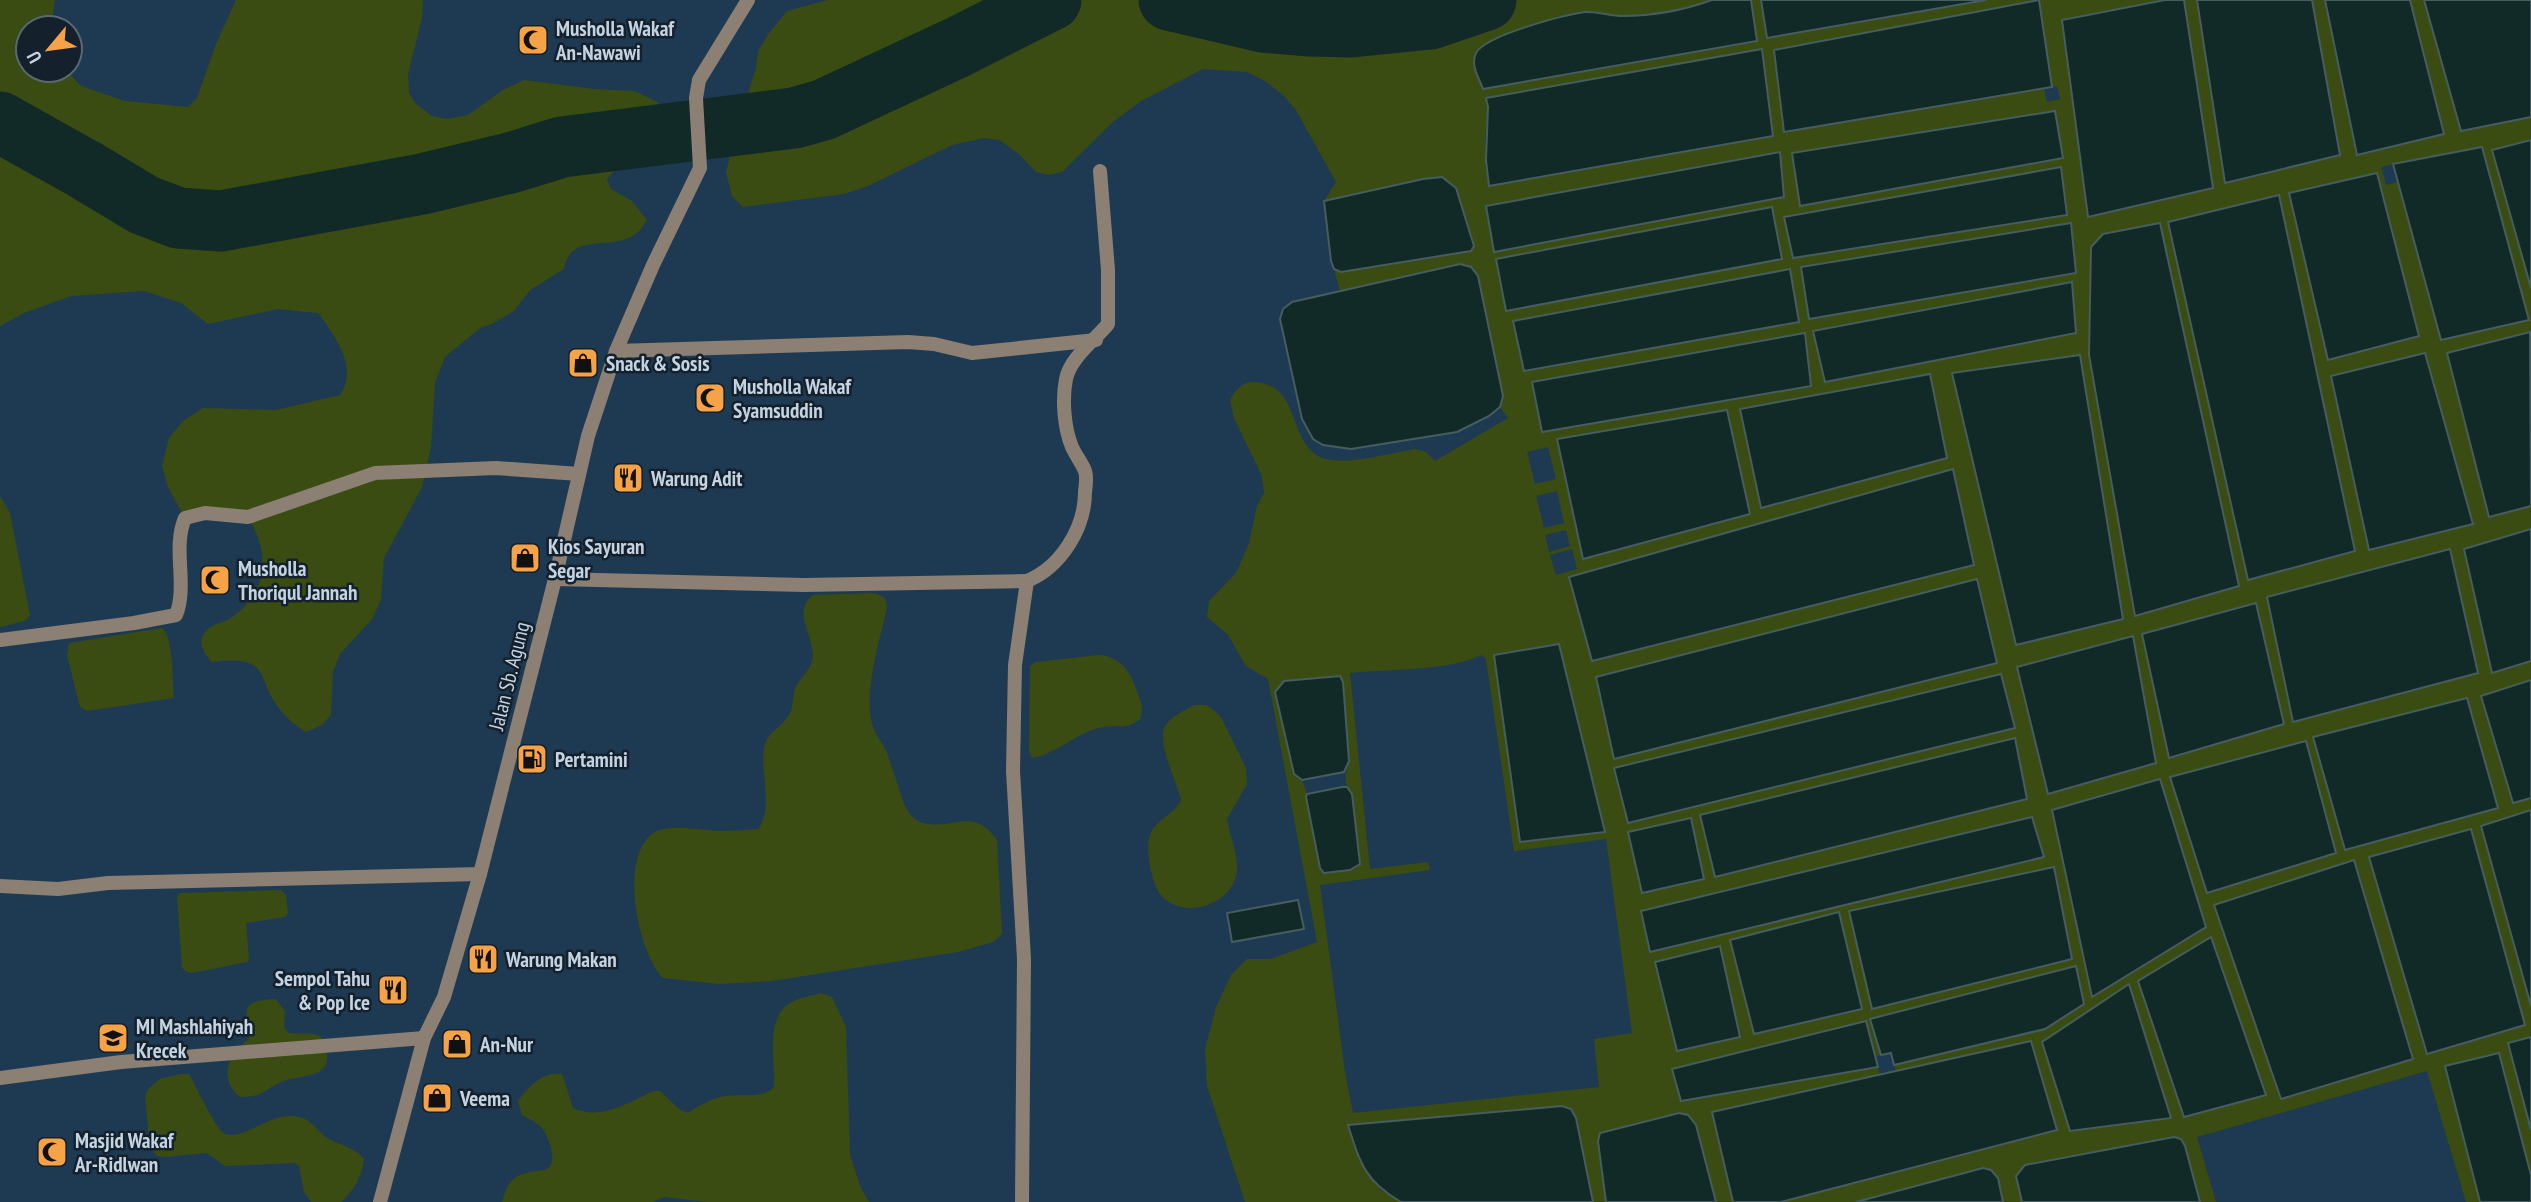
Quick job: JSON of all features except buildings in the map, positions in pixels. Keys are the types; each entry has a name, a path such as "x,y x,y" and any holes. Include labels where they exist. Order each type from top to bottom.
{"street":[{"name":"Jalan Sb. Agung","path":"380,1202 424,1038 444,997 480,874 555,579 588,436 616,351 699,168 696,98 699,80 748,0"},
{"path":"555,579 804,586 1027,581 1035,578 1056,559 1079,529 1085,506 1086,473 1072,446 1066,424 1066,377 1077,358 1108,324 1108,270 1100,171"},
{"path":"616,351 908,342 934,344 972,353 1096,340"},
{"path":"0,640 134,624 176,615 180,584 180,530 185,518 205,513 248,517 375,473 496,468 579,474"},
{"path":"1022,1202 1024,959 1013,771 1015,665 1027,581"},
{"path":"0,886 58,889 108,883 480,874"},
{"path":"0,1077 121,1062 424,1038"}],"green space":[{"path":"0,0 55,0 53,14 14,14 14,84 79,84 125,101 188,107 197,98 216,44 236,0 423,0 422,18 408,74 409,93 415,103 432,116 447,119 468,115 503,90 524,80 634,91 656,101 672,122 676,140 658,152 620,168 607,179 611,189 632,201 647,220 637,232 626,239 577,248 569,256 564,269 530,290 514,311 480,328 445,357 435,383 431,447 422,487 384,558 381,600 372,619 340,654 333,672 331,715 322,725 306,732 278,707 255,666 236,660 212,662 201,643 207,630 231,618 253,596 259,584 262,572 260,545 248,517 185,518 168,487 162,466 169,438 183,421 203,408 276,410 340,395 345,385 346,363 337,342 318,313 278,309 208,324 181,303 144,291 71,296 24,313 0,326"},
{"path":"828,0 1712,0 1656,13 1622,16 1589,12 1554,17 1757,40 1751,0 1761,0 1767,38 1986,0 2038,0 1774,50 2044,88 2047,102 2060,99 2057,86 2052,87 2039,0 2164,0 2062,21 2089,217 2213,187 2184,0 2197,0 2225,183 2340,155 2312,0 2325,0 2357,154 2443,134 2410,0 2424,0 2461,130 2531,117 2531,140 2492,150 2531,288 2531,337 2530,333 2490,517 2531,506 2531,529 2465,549 2492,672 2531,661 2531,680 2482,696 2513,803 2531,798 2531,810 2481,826 2531,1006 2531,1037 2508,1044 2531,1130 2531,1175 2498,1053 2445,1066 2480,1202 2466,1202 2427,1071 2197,1137 2216,1202 2200,1202 2185,1146 2018,1190 2022,1202 2003,1202 1997,1178 1983,1168 1856,1202 1781,1202 2056,1130 2030,1041 1896,1071 1894,1065 2045,1029 2083,1004 2076,966 1870,1019 1881,1055 1876,1056 1866,1022 1672,1069 1681,1101 1878,1067 1880,1075 1713,1112 1733,1202 1716,1202 1696,1125 1600,1133 1598,1141 1606,1202 1593,1202 1576,1118 1379,1189 1401,1202 1245,1202 1207,1086 1205,1049 1216,1007 1231,975 1247,959 1271,959 1317,942 1268,679 1246,666 1228,635 1207,617 1209,601 1235,574 1241,562 1249,543 1257,506 1264,493 1262,476 1234,418 1230,400 1246,383 1269,385 1287,402 1309,448 1318,456 1338,461 1415,449 1426,452 1435,461 1508,418 1500,407 1503,396 1478,276 1471,267 1460,264 1340,291 1334,269 1341,272 1442,177 1324,201 1336,182 1296,110 1283,95 1265,81 1247,72 1203,69 1141,101 1114,121 1062,172 1049,175 1036,172 1019,154 999,140 984,138 952,145 868,186 844,194 743,207 732,196 726,173 756,68 758,51 787,11","holes":["1762,49 1773,136 1489,185 1485,139 1488,107 1486,98","2393,164 2398,182 2386,185 2381,167","1783,197 1495,252 1486,206","1772,208 1782,259 1506,311 1496,259","2160,223 2136,616 2089,355 2103,234","1790,269 1799,322 1525,371","1548,447 1556,479 1535,484 1527,452","1952,469 1973,565 1592,661 1569,578","1557,491 1564,523 1544,528 1536,496","1566,530 1570,546 1549,552 1545,535","1572,549 1577,569 1556,575 1550,555","1481,655 1486,659 1514,851 1606,839 1632,1033 1594,1039 1599,1087 1353,1113 1320,885 1430,870 1428,862 1370,869 1350,673 1453,664","1494,656 1605,831 1520,841","2000,674 2014,728 1628,823 1615,768","1339,676 1343,682 1349,761 1346,782 1352,794 1360,864 1356,868 1328,873 1302,780 1297,778","2015,738 2026,799 1700,815","2033,818 1651,952 1642,911"]},
{"path":"0,496 10,513 30,615 25,621 0,627"},
{"path":"875,593 885,598 887,607 870,692 874,729 887,753 902,798 912,816 923,823 934,825 971,821 988,830 997,840 1002,934 993,942 958,952 772,981 719,984 663,978 646,947 635,904 637,860 644,844 655,832 668,828 719,831 758,829 763,820 766,799 763,765 765,744 789,715 795,689 812,661 812,648 804,616 807,601 813,595"},
{"path":"162,628 171,650 174,698 87,711 80,707 67,655 69,643"},
{"path":"1099,655 1119,662 1128,671 1141,702 1140,719 1126,726 1094,729 1050,752 1032,758 1029,751 1030,666 1036,662"},
{"path":"1194,705 1206,705 1222,719 1246,768 1247,784 1227,819 1237,860 1235,878 1222,897 1201,907 1189,908 1177,906 1160,893 1150,867 1148,846 1153,830 1181,800 1165,750 1163,732 1172,718"},
{"path":"281,890 286,895 288,913 285,917 246,923 249,958 247,962 192,973 182,968 177,896 180,893"},
{"path":"821,993 832,997 846,1027 850,1155 860,1186 869,1202 706,1202 665,1197 653,1202 502,1202 513,1179 522,1174 547,1169 552,1160 551,1148 544,1131 537,1123 522,1115 518,1101 526,1090 543,1077 562,1074 573,1108 594,1112 625,1105 654,1091 660,1091 679,1109 688,1113 720,1097 763,1093 774,1087 773,1039 778,1017 784,1008 794,1001"},
{"path":"276,999 285,1011 284,1027 289,1033 315,1034 322,1038 327,1062 312,1075 281,1082 259,1094 240,1097 233,1090 227,1074 231,1059 249,1039 247,1009 254,1002"},
{"path":"189,1074 225,1134 242,1133 284,1117 296,1116 307,1120 327,1138 356,1152 364,1159 354,1187 342,1202 311,1202 304,1192 299,1166 294,1163 225,1166 207,1153 157,1156 150,1147 145,1097 148,1089 160,1079"}],"shaded area":[{"path":"1712,0 1751,0 1757,41 1483,89 1476,71 1474,58 1483,46 1509,33 1544,22 1585,12 1623,16 1657,14"},
{"path":"1761,0 1986,0 1767,38"},
{"path":"2039,0 2052,87 1784,132 1774,50"},
{"path":"2165,0 2184,0 2213,188 2088,217 2062,20"},
{"path":"2197,0 2312,0 2340,155 2225,183"},
{"path":"2325,0 2410,0 2444,134 2357,155"},
{"path":"2424,0 2531,0 2531,117 2461,131"},
{"path":"1762,49 1773,136 1489,186 1486,160 1486,98"},
{"path":"2055,111 2063,158 1800,206 1792,153"},
{"path":"2531,140 2531,288 2492,150"},
{"path":"2482,147 2529,320 2441,340 2393,164"},
{"path":"1780,152 1784,197 1494,252 1486,206"},
{"path":"2061,167 2067,215 1793,258 1784,217"},
{"path":"2377,173 2419,336 2328,360 2289,193"},
{"path":"1442,177 1456,188 1474,246 1471,251 1341,272 1334,269 1324,201"},
{"path":"2279,195 2355,551 2248,580 2168,222"},
{"path":"1772,207 1782,259 1506,311 1496,259"},
{"path":"2071,223 2076,273 1809,319 1801,267"},
{"path":"2160,223 2239,586 2135,616 2089,355 2091,247 2103,234"},
{"path":"1460,264 1471,267 1478,276 1503,396 1500,407 1489,416 1457,432 1351,449 1323,445 1313,439 1302,419 1280,319 1283,309 1292,302"},
{"path":"1790,269 1799,322 1524,371 1513,321"},
{"path":"2072,282 2076,333 1825,382 1813,331"},
{"path":"2530,332 2531,506 2489,517 2447,353"},
{"path":"1805,333 1811,386 1542,432 1532,382"},
{"path":"2425,353 2473,524 2369,550 2331,376"},
{"path":"2080,355 2123,619 2016,645 1952,373"},
{"path":"1930,374 1947,458 1761,508 1740,409"},
{"path":"1727,410 1750,514 1583,559 1557,439"},
{"path":"1953,469 1974,565 1592,661 1569,577"},
{"path":"2531,529 2531,661 2492,673 2464,549"},
{"path":"2450,549 2478,673 2293,722 2267,597"},
{"path":"1977,579 1997,663 1614,759 1596,677"},
{"path":"2256,603 2284,724 2169,758 2142,634"},
{"path":"2133,636 2156,763 2048,794 2017,667"},
{"path":"1559,644 1605,832 1520,842 1494,655"},
{"path":"2001,674 2015,728 1628,823 1614,768"},
{"path":"1340,676 1343,682 1349,761 1344,772 1302,780 1294,774 1275,692 1284,681"},
{"path":"2531,680 2531,798 2513,803 2481,696"},
{"path":"2467,698 2498,808 2345,850 2313,737"},
{"path":"2015,738 2027,799 1715,877 1700,815"},
{"path":"2306,741 2336,853 2207,893 2170,777"},
{"path":"2160,779 2206,927 2092,997 2052,810"},
{"path":"1347,787 1352,794 1360,864 1350,870 1324,873 1320,868 1306,797 1307,794"},
{"path":"2531,810 2531,1006 2481,826"},
{"path":"2032,817 2044,857 1650,952 1641,911"},
{"path":"1691,818 1704,879 1642,893 1628,832"},
{"path":"2471,829 2525,1025 2427,1054 2369,857"},
{"path":"2354,860 2413,1059 2281,1099 2214,905"},
{"path":"2054,867 2072,959 1872,1009 1849,911"},
{"path":"1298,900 1304,929 1232,942 1227,913"},
{"path":"1839,912 1862,1009 1754,1034 1730,940"},
{"path":"2211,937 2266,1095 2184,1117 2138,981"},
{"path":"1720,946 1740,1037 1677,1051 1655,962"},
{"path":"2076,966 2084,1004 2045,1029 1894,1065 1891,1053 1881,1055 1870,1019"},
{"path":"2129,984 2171,1118 2070,1131 2042,1042"},
{"path":"1866,1021 1878,1067 1681,1101 1672,1069"},
{"path":"2531,1037 2531,1130 2508,1043"},
{"path":"2031,1041 2057,1130 1781,1202 1733,1202 1712,1112"},
{"path":"2499,1053 2531,1175 2531,1202 2480,1202 2445,1066"},
{"path":"1562,1106 1571,1109 1576,1118 1593,1202 1401,1202 1379,1186 1366,1170 1348,1125"},
{"path":"1679,1113 1688,1115 1696,1125 1716,1202 1606,1202 1598,1141 1600,1133"},
{"path":"2174,1137 2181,1139 2185,1146 2200,1202 2022,1202 2016,1176 2025,1165"},
{"path":"1983,1168 1991,1170 1998,1178 2003,1202 1856,1202"}],"waterway":[{"path":"0,122 144,205 178,218 221,221 422,184 510,163 562,147 794,118 823,110 1051,0"},
{"path":"1169,0 1263,22 1352,27 1430,19 1486,0"}],"place":[{"name":"Musholla Wakaf An-Nawawi","path":"533,40"},
{"name":"Snack & Sosis","path":"583,363"},
{"name":"Musholla Wakaf Syamsuddin","path":"710,398"},
{"name":"Warung Adit","path":"628,478"},
{"name":"Kios Sayuran Segar","path":"525,558"},
{"name":"Musholla Thoriqul Jannah","path":"215,580"},
{"name":"Pertamini","path":"532,759"},
{"name":"Warung Makan","path":"483,959"},
{"name":"Sempol Tahu & Pop Ice","path":"393,990"},
{"name":"MI Mashlahiyah Krecek","path":"113,1038"},
{"name":"An-Nur","path":"457,1044"},
{"name":"Veema","path":"437,1098"},
{"name":"Masjid Wakaf Ar-Ridlwan","path":"52,1152"}]}
